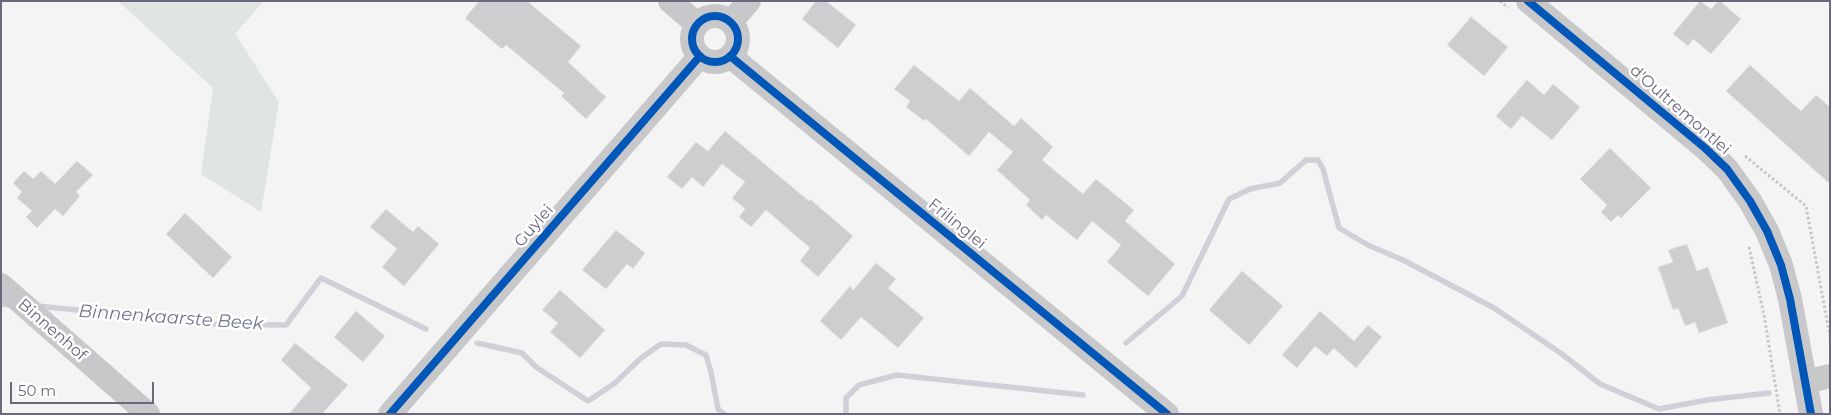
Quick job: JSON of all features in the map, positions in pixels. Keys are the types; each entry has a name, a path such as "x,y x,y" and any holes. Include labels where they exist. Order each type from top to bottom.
{"street":[{"path":"670,1 697,24"},
{"path":"731,22 749,1"},
{"name":"d'Oultremontlei","path":"1522,7 1705,148 1726,169 1750,201 1767,231 1781,265 1790,299 1811,414"},
{"path":"709,16 717,16 731,22 737,33 738,41 730,56 722,61 714,62 700,56 693,46 692,39 693,31 697,24 709,16"},
{"name":"Guylei","path":"390,414 700,56"},
{"name":"Frilinglei","path":"730,56 1167,414"},
{"name":"Binnenhof","path":"1,285 148,414"},
{"path":"1806,382 1830,376"}],"path":[{"path":"1500,1 1522,7"},
{"path":"1745,239 1749,248 1764,316 1780,414"}],"shaded area":[{"path":"118,1 264,1 235,34 279,102 261,212 201,174 213,88"}],"building":[{"path":"479,1 527,1 581,46 568,62 606,97 586,119 561,96 564,93 506,45 502,49 465,18"},
{"path":"816,1 826,1 856,25 838,48 802,19"},
{"path":"1700,1 1711,9 1720,1 1741,19 1711,54 1693,39 1688,46 1673,34"},
{"path":"1471,17 1508,47 1484,76 1447,45"},
{"path":"914,65 959,101 970,88 1014,126 1021,118 1053,147 1042,160 1083,194 1096,179 1134,210 1125,221 1175,264 1148,296 1107,262 1121,245 1092,221 1077,240 1046,215 1042,220 1026,205 1030,200 997,170 1013,152 989,132 969,156 926,119 924,121 906,107 910,101 894,89"},
{"path":"1750,65 1801,111 1816,95 1830,107 1830,184 1726,91"},
{"path":"1527,80 1544,95 1553,84 1580,107 1552,140 1522,116 1511,129 1496,116"},
{"path":"725,131 853,236 818,277 800,261 810,248 766,210 751,227 739,217 745,209 732,198 745,182 722,164 703,187 692,177 682,189 667,177 696,142 708,151"},
{"path":"1610,148 1651,188 1621,218 1618,215 1611,222 1601,212 1607,205 1580,179"},
{"path":"77,161 93,175 76,192 80,196 63,216 55,209 37,228 26,217 32,211 17,198 22,192 13,183 24,171 33,179 41,171 55,184"},
{"path":"386,209 413,232 418,226 439,244 404,286 382,267 397,249 370,227"},
{"path":"185,213 232,257 213,278 166,234"},
{"path":"616,230 645,253 633,269 627,264 606,289 582,270"},
{"path":"1687,244 1697,271 1708,267 1728,323 1699,333 1695,322 1685,326 1678,308 1673,310 1658,267 1673,262 1668,250"},
{"path":"876,263 896,279 888,288 924,318 898,348 861,317 841,340 820,321 850,286 853,290"},
{"path":"1242,271 1283,306 1249,345 1209,310"},
{"path":"560,290 605,330 580,358 550,332 558,323 542,310"},
{"path":"356,311 385,336 363,362 334,337"},
{"path":"1320,311 1354,341 1368,325 1382,337 1356,368 1334,348 1327,356 1315,346 1297,368 1282,355"},
{"path":"295,343 348,385 322,414 289,414 311,388 281,360"}],"waterway":[{"name":"Binnenkaarste Beek","path":"1126,343 1182,296 1229,199 1250,189 1280,183 1306,160 1318,160 1323,169 1339,228 1368,245 1405,261 1494,308 1562,354 1600,384 1659,409 1707,400 1769,393"},
{"name":"Binnenkaarste Beek","path":"37,306 215,324 286,325 321,278 426,329"},
{"name":"Binnenkaarste Beek","path":"1,304 13,305"},
{"name":"Binnenkaarste Beek","path":"477,343 522,353 536,367 588,401 615,383 641,358 661,344 686,345 706,355 718,409 724,414"},
{"name":"Binnenkaarste Beek","path":"846,414 846,398 859,385 897,375 1083,395"}],"cycle path":[{"path":"1528,1 1705,148 1727,169 1750,201 1767,231 1781,265 1790,299 1811,414"},
{"path":"715,16 728,20 734,26 738,39 734,52 728,58 715,62 702,58 696,52 692,39 696,26 702,20 715,16"},
{"path":"390,414 700,56"},
{"path":"730,56 1167,414"}]}
